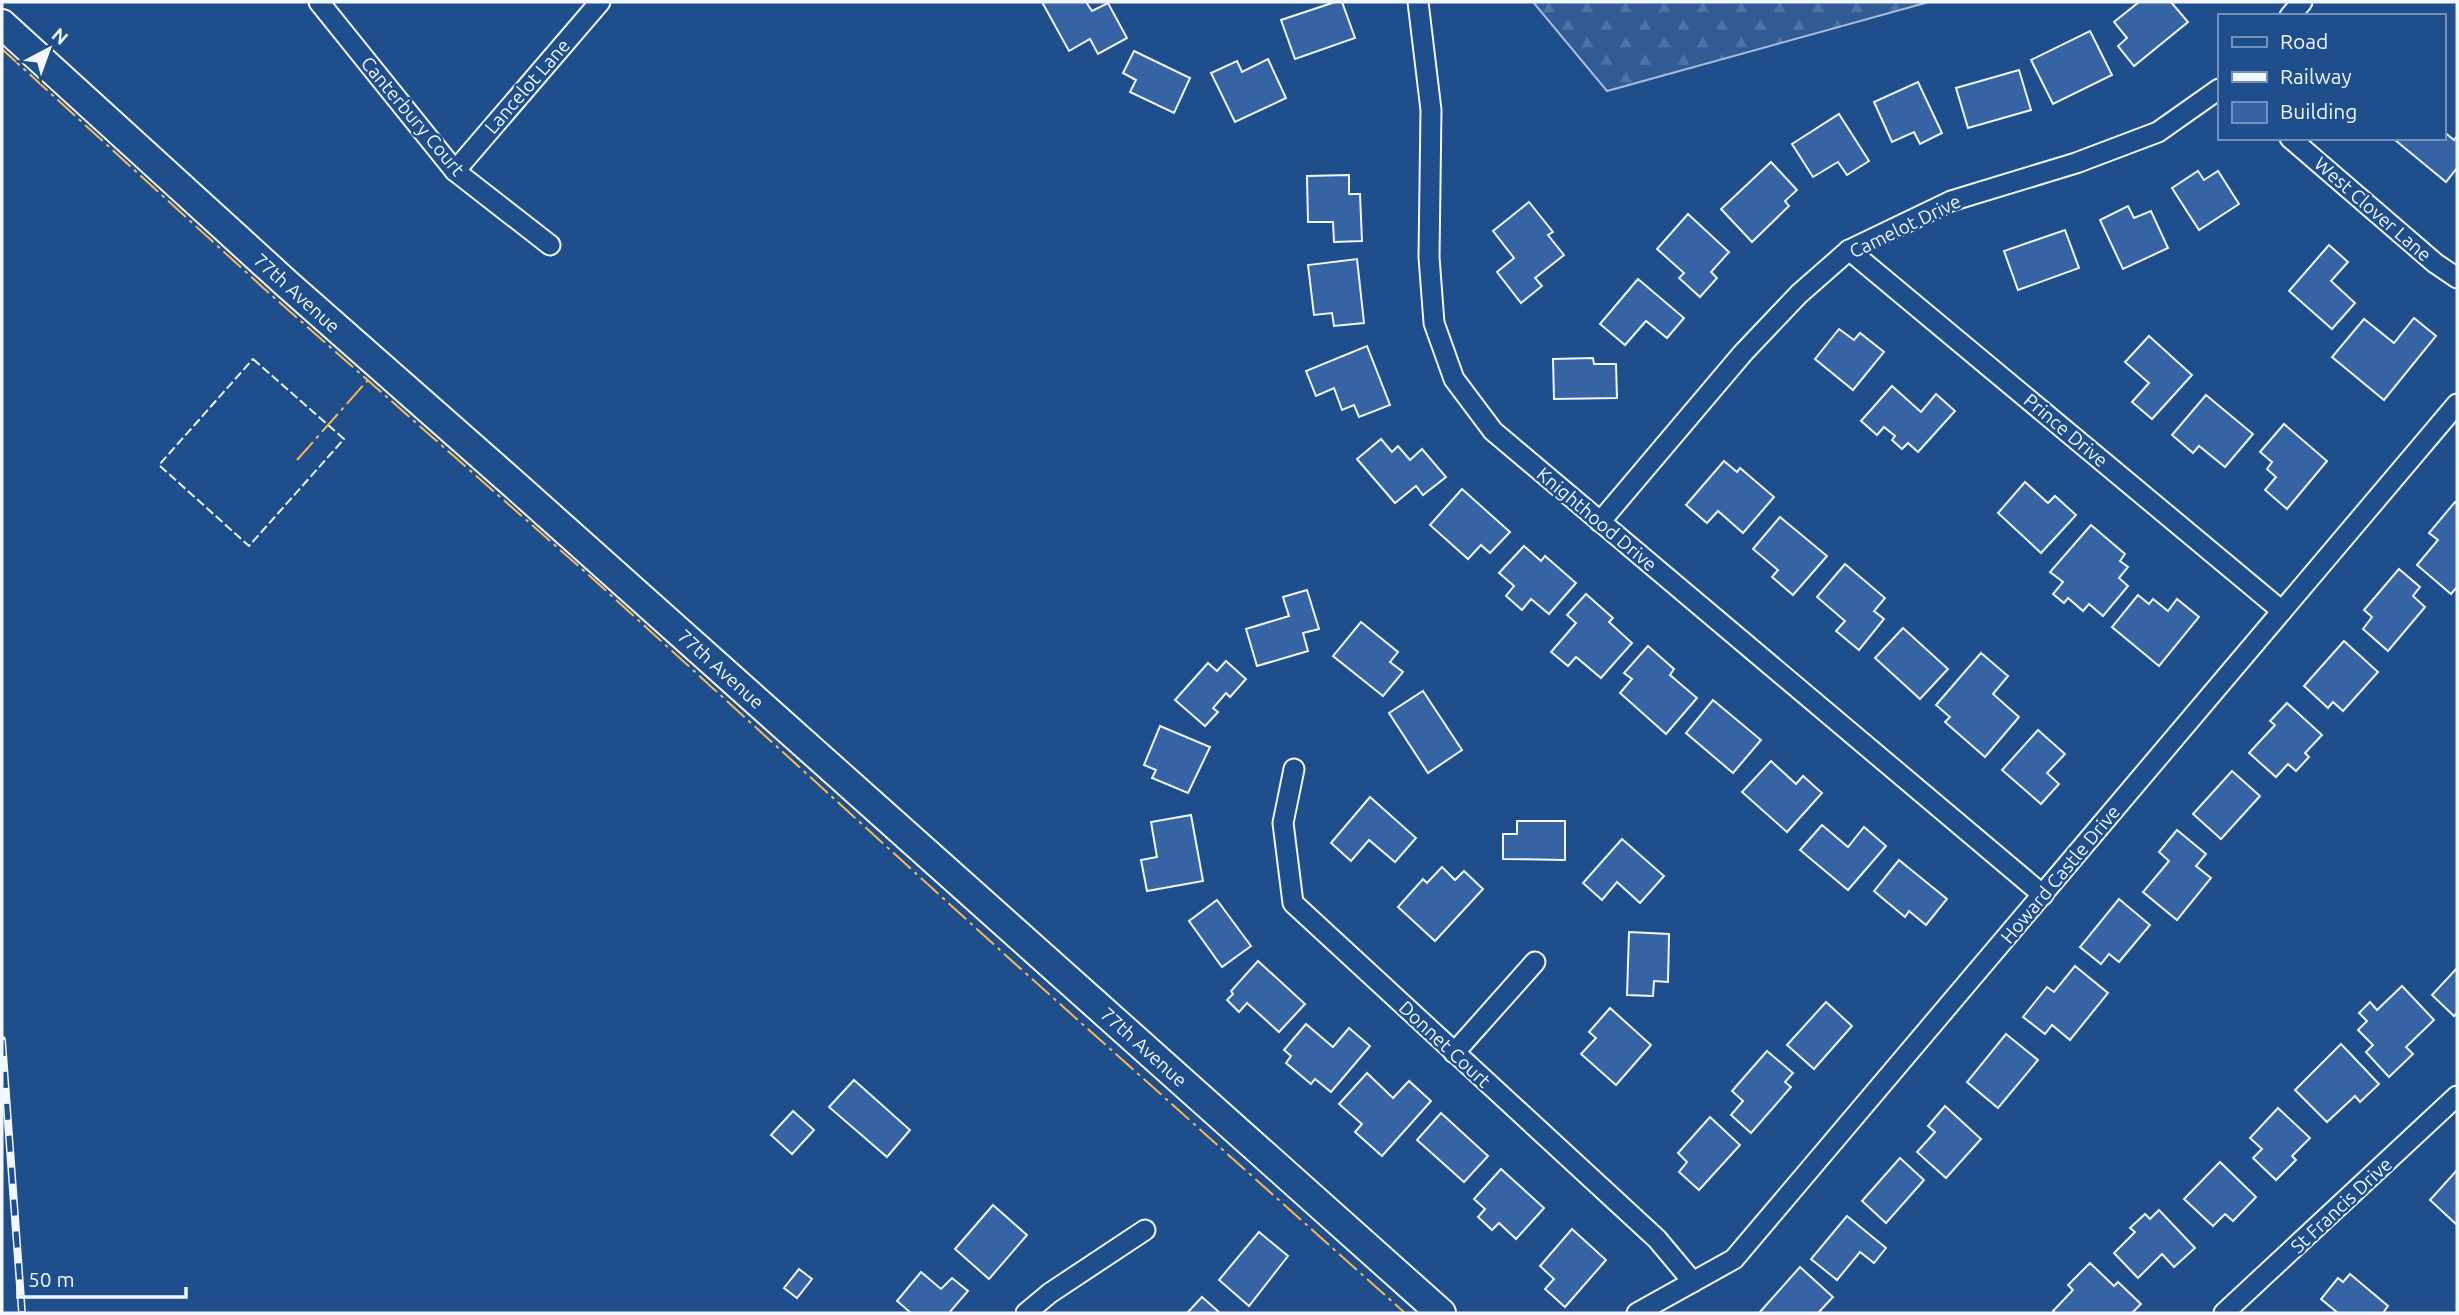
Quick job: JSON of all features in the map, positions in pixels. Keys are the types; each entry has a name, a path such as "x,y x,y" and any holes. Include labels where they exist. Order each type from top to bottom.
{"street":[{"name":"Canterbury Court","path":"319,2 455,171 550,245"},
{"name":"Lancelot Lane","path":"455,171 600,2"},
{"name":"Knighthood Drive","path":"1418,2 1431,110 1429,257 1434,323 1454,379 1493,431 2043,895"},
{"name":"77th Avenue","path":"2,24 297,293 527,495 1441,1313"},
{"name":"Camelot Drive","path":"1601,522 1744,353 1799,294 1849,250 1951,201 2076,163 2158,132 2218,90"},
{"name":"West Clover Lane","path":"2292,140 2435,263 2457,278"},
{"name":"Prince Drive","path":"1849,250 2282,611"},
{"name":"Howard Castle Drive","path":"1637,1313 1734,1259 2457,404"},
{"name":"Donnet Court","path":"1294,769 1283,823 1293,903 1657,1239 1693,1282"},
{"path":"1454,1053 1535,962"},
{"name":"St Francis Drive","path":"2233,1310 2457,1096"},
{"path":"1026,1313 1050,1293 1145,1230"}],"green space":[{"path":"1533,2 1929,2 1607,91"}],"building":[{"path":"1042,2 1086,2 1092,11 1108,3 1127,38 1098,54 1090,39 1069,51"},
{"path":"1342,2 1355,38 1295,59 1281,20"},
{"path":"2139,2 2171,2 2188,22 2134,66 2118,46 2127,38 2114,22"},
{"path":"2090,31 2112,75 2053,104 2031,60"},
{"path":"1134,51 1190,78 1174,113 1130,92 1136,80 1123,73"},
{"path":"1268,59 1286,98 1235,122 1211,73 1237,61 1242,72"},
{"path":"2019,70 2031,110 1968,128 1956,88"},
{"path":"1918,82 1942,133 1920,144 1914,132 1892,142 1874,102"},
{"path":"1839,114 1869,161 1847,175 1838,162 1813,177 1792,144"},
{"path":"2445,133 2454,140 2457,136 2457,168 2446,182 2395,140 2445,140"},
{"path":"1771,162 1797,190 1785,201 1789,206 1752,242 1721,209"},
{"path":"2198,171 2204,180 2218,171 2239,204 2199,230 2172,188"},
{"path":"1349,175 1349,194 1360,194 1362,241 1334,242 1333,222 1308,222 1307,176"},
{"path":"1529,202 1553,232 1548,235 1564,255 1535,278 1542,286 1521,303 1497,272 1514,258 1493,231"},
{"path":"2128,206 2134,218 2151,211 2168,248 2123,269 2100,220"},
{"path":"1688,214 1729,252 1711,272 1717,278 1700,297 1679,278 1684,273 1657,249"},
{"path":"2065,230 2079,268 2018,290 2004,251"},
{"path":"2329,245 2348,262 2331,281 2355,303 2332,329 2289,291"},
{"path":"1357,259 1364,323 1334,326 1332,313 1314,315 1308,265"},
{"path":"1638,279 1684,318 1667,338 1646,321 1625,345 1600,324"},
{"path":"2414,318 2436,336 2384,400 2332,357 2364,319 2394,343"},
{"path":"1839,329 1854,340 1860,333 1884,352 1853,390 1815,359"},
{"path":"2149,336 2192,375 2152,419 2132,402 2149,383 2125,362"},
{"path":"1367,346 1390,405 1359,417 1354,405 1342,410 1334,388 1316,396 1306,371"},
{"path":"1593,358 1594,364 1616,364 1617,398 1554,399 1553,359"},
{"path":"1892,386 1921,412 1936,394 1955,411 1918,452 1908,443 1902,449 1892,440 1895,436 1884,427 1877,435 1861,421"},
{"path":"2206,395 2253,434 2225,467 2199,446 2193,453 2172,435"},
{"path":"2284,424 2327,461 2287,509 2265,490 2276,477 2267,469 2272,462 2260,452"},
{"path":"1381,439 1392,452 1398,446 1410,460 1422,449 1446,477 1423,495 1416,486 1395,503 1357,459"},
{"path":"1724,461 1737,472 1740,468 1774,497 1743,533 1718,511 1707,523 1686,505"},
{"path":"2025,482 2048,503 2055,496 2076,515 2041,553 1998,513"},
{"path":"1462,489 1510,532 1490,553 1481,545 1468,559 1430,525"},
{"path":"2455,502 2457,587 2451,594 2417,565 2438,540 2429,533"},
{"path":"1780,517 1827,556 1793,595 1772,577 1778,570 1753,549"},
{"path":"2091,525 2125,554 2120,561 2128,567 2119,578 2128,586 2103,616 2089,604 2083,611 2068,598 2064,603 2053,594 2063,582 2050,572"},
{"path":"1524,546 1541,561 1545,556 1576,583 1549,614 1531,599 1522,610 1506,596 1514,586 1499,573"},
{"path":"1845,564 1885,598 1874,611 1884,619 1859,650 1836,631 1845,621 1817,597"},
{"path":"2399,569 2420,587 2413,596 2425,607 2388,651 2363,629 2372,617 2364,610"},
{"path":"1307,590 1319,629 1303,633 1308,651 1257,666 1246,629 1289,616 1283,597"},
{"path":"1586,594 1613,618 1609,622 1632,643 1601,678 1576,657 1568,666 1551,652 1576,623 1567,615"},
{"path":"2138,595 2149,604 2153,599 2168,611 2177,599 2199,617 2159,666 2112,627"},
{"path":"1361,622 1398,652 1390,662 1403,672 1383,696 1333,656"},
{"path":"1903,628 1948,669 1920,699 1875,658"},
{"path":"2344,641 2378,672 2343,711 2333,702 2328,708 2304,686"},
{"path":"1648,646 1674,669 1670,675 1697,698 1666,734 1620,693 1632,679 1624,673"},
{"path":"1981,653 2008,676 1993,694 2019,717 1985,757 1945,722 1950,717 1936,705"},
{"path":"1226,661 1246,679 1230,697 1226,693 1213,708 1218,712 1205,726 1175,700 1208,663 1217,671"},
{"path":"1423,691 1462,750 1428,773 1389,713"},
{"path":"1713,700 1761,740 1733,773 1686,733"},
{"path":"2287,703 2322,735 2305,753 2309,757 2296,771 2288,764 2276,777 2249,753 2275,725 2270,721"},
{"path":"1160,726 1210,747 1188,793 1152,778 1156,770 1144,765"},
{"path":"2038,730 2065,754 2047,773 2059,784 2041,804 2002,770"},
{"path":"1771,761 1796,784 1803,776 1822,793 1787,832 1742,792"},
{"path":"2232,771 2260,796 2221,839 2193,814"},
{"path":"1370,797 1416,838 1395,862 1369,840 1351,861 1331,843"},
{"path":"1191,815 1203,881 1147,891 1141,860 1157,857 1151,822"},
{"path":"1517,821 1565,821 1565,860 1503,859 1503,834 1517,834"},
{"path":"1822,825 1848,847 1864,827 1886,846 1848,890 1800,850"},
{"path":"2177,830 2206,854 2196,866 2211,878 2177,920 2143,892 2169,861 2159,852"},
{"path":"1622,839 1664,876 1640,903 1617,882 1602,900 1583,883"},
{"path":"1899,860 1947,899 1926,925 1909,911 1905,917 1874,891"},
{"path":"1442,867 1455,880 1464,871 1483,889 1435,941 1398,907 1423,879 1427,883"},
{"path":"2119,899 2150,925 2119,962 2109,954 2101,964 2080,947"},
{"path":"1217,900 1251,946 1222,967 1189,921"},
{"path":"1629,932 1669,934 1668,982 1654,981 1653,996 1627,995"},
{"path":"1258,961 1305,1004 1279,1032 1247,1003 1239,1012 1227,1000 1233,994 1231,991"},
{"path":"2075,966 2108,993 2070,1040 2052,1025 2045,1034 2023,1017 2047,987 2054,992"},
{"path":"2457,968 2457,1013 2454,1016 2432,995"},
{"path":"2402,986 2434,1020 2406,1047 2413,1054 2389,1077 2366,1052 2373,1045 2358,1030 2367,1021 2359,1013 2370,1002 2377,1010"},
{"path":"1826,1002 1852,1026 1814,1069 1787,1045"},
{"path":"1610,1008 1651,1045 1616,1085 1581,1054 1596,1038 1589,1032"},
{"path":"1306,1024 1333,1047 1349,1028 1370,1046 1331,1092 1315,1079 1311,1084 1286,1063 1291,1056 1284,1050"},
{"path":"2006,1034 2038,1060 1998,1108 1967,1082"},
{"path":"2341,1044 2379,1084 2360,1102 2355,1096 2327,1122 2295,1090"},
{"path":"1767,1051 1793,1073 1785,1082 1791,1087 1751,1133 1731,1115 1743,1101 1732,1091"},
{"path":"1367,1073 1393,1098 1409,1081 1431,1101 1382,1156 1355,1132 1362,1124 1339,1104"},
{"path":"854,1080 910,1130 887,1157 829,1107"},
{"path":"1945,1106 1981,1139 1946,1178 1917,1152 1935,1132 1928,1126"},
{"path":"2278,1108 2310,1138 2292,1156 2296,1160 2276,1180 2253,1158 2262,1149 2250,1138"},
{"path":"793,1111 814,1130 792,1154 771,1135"},
{"path":"1441,1113 1488,1156 1464,1182 1417,1140"},
{"path":"1710,1117 1740,1145 1699,1190 1679,1172 1687,1162 1678,1153"},
{"path":"1900,1158 1924,1180 1886,1223 1862,1201"},
{"path":"2220,1162 2256,1197 2233,1221 2225,1214 2213,1226 2184,1199"},
{"path":"1501,1169 1544,1208 1516,1239 1499,1223 1492,1230 1478,1217 1485,1209 1474,1199"},
{"path":"2457,1170 2457,1225 2430,1200"},
{"path":"993,1205 1027,1235 989,1279 955,1249"},
{"path":"2159,1210 2195,1248 2174,1267 2162,1254 2138,1278 2114,1253 2135,1232 2130,1228 2145,1214 2150,1219"},
{"path":"1847,1216 1886,1248 1874,1263 1860,1252 1837,1280 1811,1259"},
{"path":"1572,1229 1606,1260 1565,1307 1545,1289 1554,1279 1540,1266"},
{"path":"1259,1232 1288,1256 1249,1306 1219,1280"},
{"path":"2090,1263 2114,1286 2118,1282 2141,1304 2132,1313 2055,1313 2053,1311 2073,1290 2068,1285"},
{"path":"1800,1267 1833,1297 1818,1313 1759,1313"},
{"path":"799,1269 812,1279 797,1298 784,1288"},
{"path":"921,1272 941,1289 952,1278 968,1291 949,1313 911,1313 897,1301"},
{"path":"2350,1274 2388,1306 2383,1313 2338,1313 2321,1299 2338,1278 2343,1282"},
{"path":"1202,1297 1220,1313 1187,1313"}],"railway":[{"path":"2,1040 22,1313"}],"fence":[{"path":"253,359 344,439 249,546 159,465 253,359"}],"power":[{"path":"2,49 270,294 592,578 1012,961 1405,1313"},
{"path":"297,460 368,380"}]}
